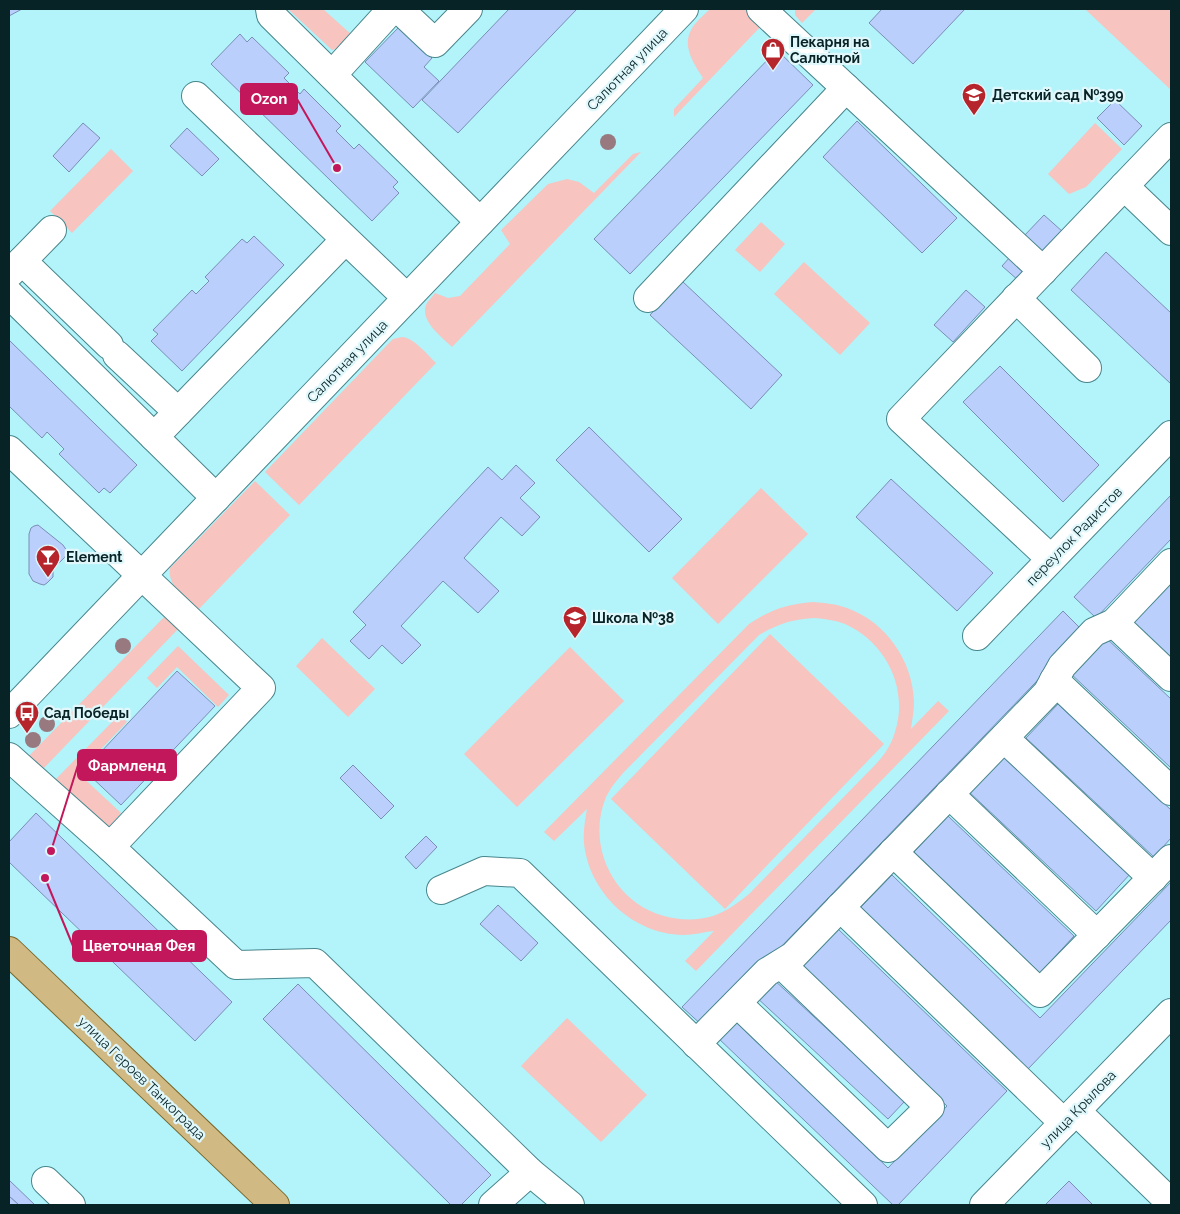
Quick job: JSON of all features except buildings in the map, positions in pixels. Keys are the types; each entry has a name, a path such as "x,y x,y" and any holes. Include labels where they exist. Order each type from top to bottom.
{"main road":[{"name":"улица Героев Танкограда","path":"9,951 275,1205"}],"street":[{"path":"270,9 271,15 480,222"},
{"path":"332,75 392,9"},
{"path":"399,9 434,44 468,9"},
{"name":"Салютная улица","path":"9,714 684,9"},
{"path":"761,9 1043,271"},
{"path":"648,298 846,88"},
{"path":"196,96 407,298"},
{"path":"1051,559 901,419 1171,137"},
{"path":"1124,186 1171,231"},
{"path":"52,230 15,267 113,350 178,412"},
{"path":"154,437 346,240"},
{"path":"9,294 216,498"},
{"path":"1016,298 1087,368"},
{"name":"переулок Радистов","path":"977,636 1171,436"},
{"path":"9,450 261,688 110,847"},
{"path":"696,1044 767,972 793,956 1047,693 1062,666 1094,632 1114,623 1171,563"},
{"path":"1114,623 1171,678"},
{"path":"1054,680 1171,791"},
{"path":"893,852 1040,993 1162,869 1004,738"},
{"path":"9,757 110,847 236,965 315,963 530,1172 570,1205"},
{"path":"949,794 1097,936"},
{"path":"441,890 484,871 520,873 863,1205"},
{"path":"840,907 1070,1117 1171,1203"},
{"path":"737,1003 888,1148 930,1107 781,964"},
{"name":"улица Крылова","path":"984,1205 1171,1013"},
{"path":"493,1205 530,1172"},
{"path":"46,1181 71,1205"}],"shaded area":[{"path":"288,9 323,9 353,36 343,46 332,50"},
{"path":"710,9 751,9 765,22 674,117 674,109 703,78 690,55 688,43 693,27"},
{"path":"795,9 816,9 802,23 795,15"},
{"path":"1085,9 1171,9 1171,90"},
{"path":"1095,123 1122,149 1086,187 1069,194 1048,174"},
{"path":"111,149 133,171 72,233 50,211"},
{"path":"641,152 452,347 432,328 428,322 425,309 435,293 448,298 460,296 510,244 501,230 548,184 567,179 579,182 594,193 633,154"},
{"path":"761,222 785,244 760,272 735,250"},
{"path":"804,262 870,323 840,355 774,294"},
{"path":"402,337 411,340 436,363 299,505 265,472 393,339"},
{"path":"255,481 290,515 197,611 174,586 171,581 170,568"},
{"path":"761,488 808,534 718,624 672,578"},
{"path":"804,603 826,603 847,608 861,614 885,633 903,658 909,672 914,702 911,729 938,701 949,711 696,971 685,961 714,931 687,935 665,933 631,919 617,907 604,894 588,861 584,843 587,809 554,841 544,832 749,624 779,608","holes":["815,618 845,624 872,642 883,655 891,669 899,700 899,716 889,747 877,763 749,894 732,906 713,916 694,919 664,916 646,909 618,885 608,869 602,852 599,834 601,815 608,793 624,772 759,635 786,623"]},
{"path":"167,614 180,627 41,771 27,758"},
{"path":"770,634 884,744 725,909 611,799"},
{"path":"322,638 375,689 348,717 296,666"},
{"path":"178,646 229,695 218,707 177,667 157,688 147,678"},
{"path":"570,647 624,701 517,807 464,754"},
{"path":"119,715 127,722 78,773 121,813 106,831 54,781"},
{"path":"567,1018 647,1095 601,1142 521,1066"}],"place":[{"name":"Пекарня на Салютной","path":"773,71"},
{"name":"Детский сад №399","path":"974,116"},
{"name":"Ozon","path":"337,168"},
{"name":"Element","path":"48,578"},
{"name":"Школа №38","path":"575,639"},
{"name":"Сад Победы","path":"27,734"},
{"name":"Фармленд","path":"51,851"},
{"name":"Цветочная Фея","path":"45,878"}]}
